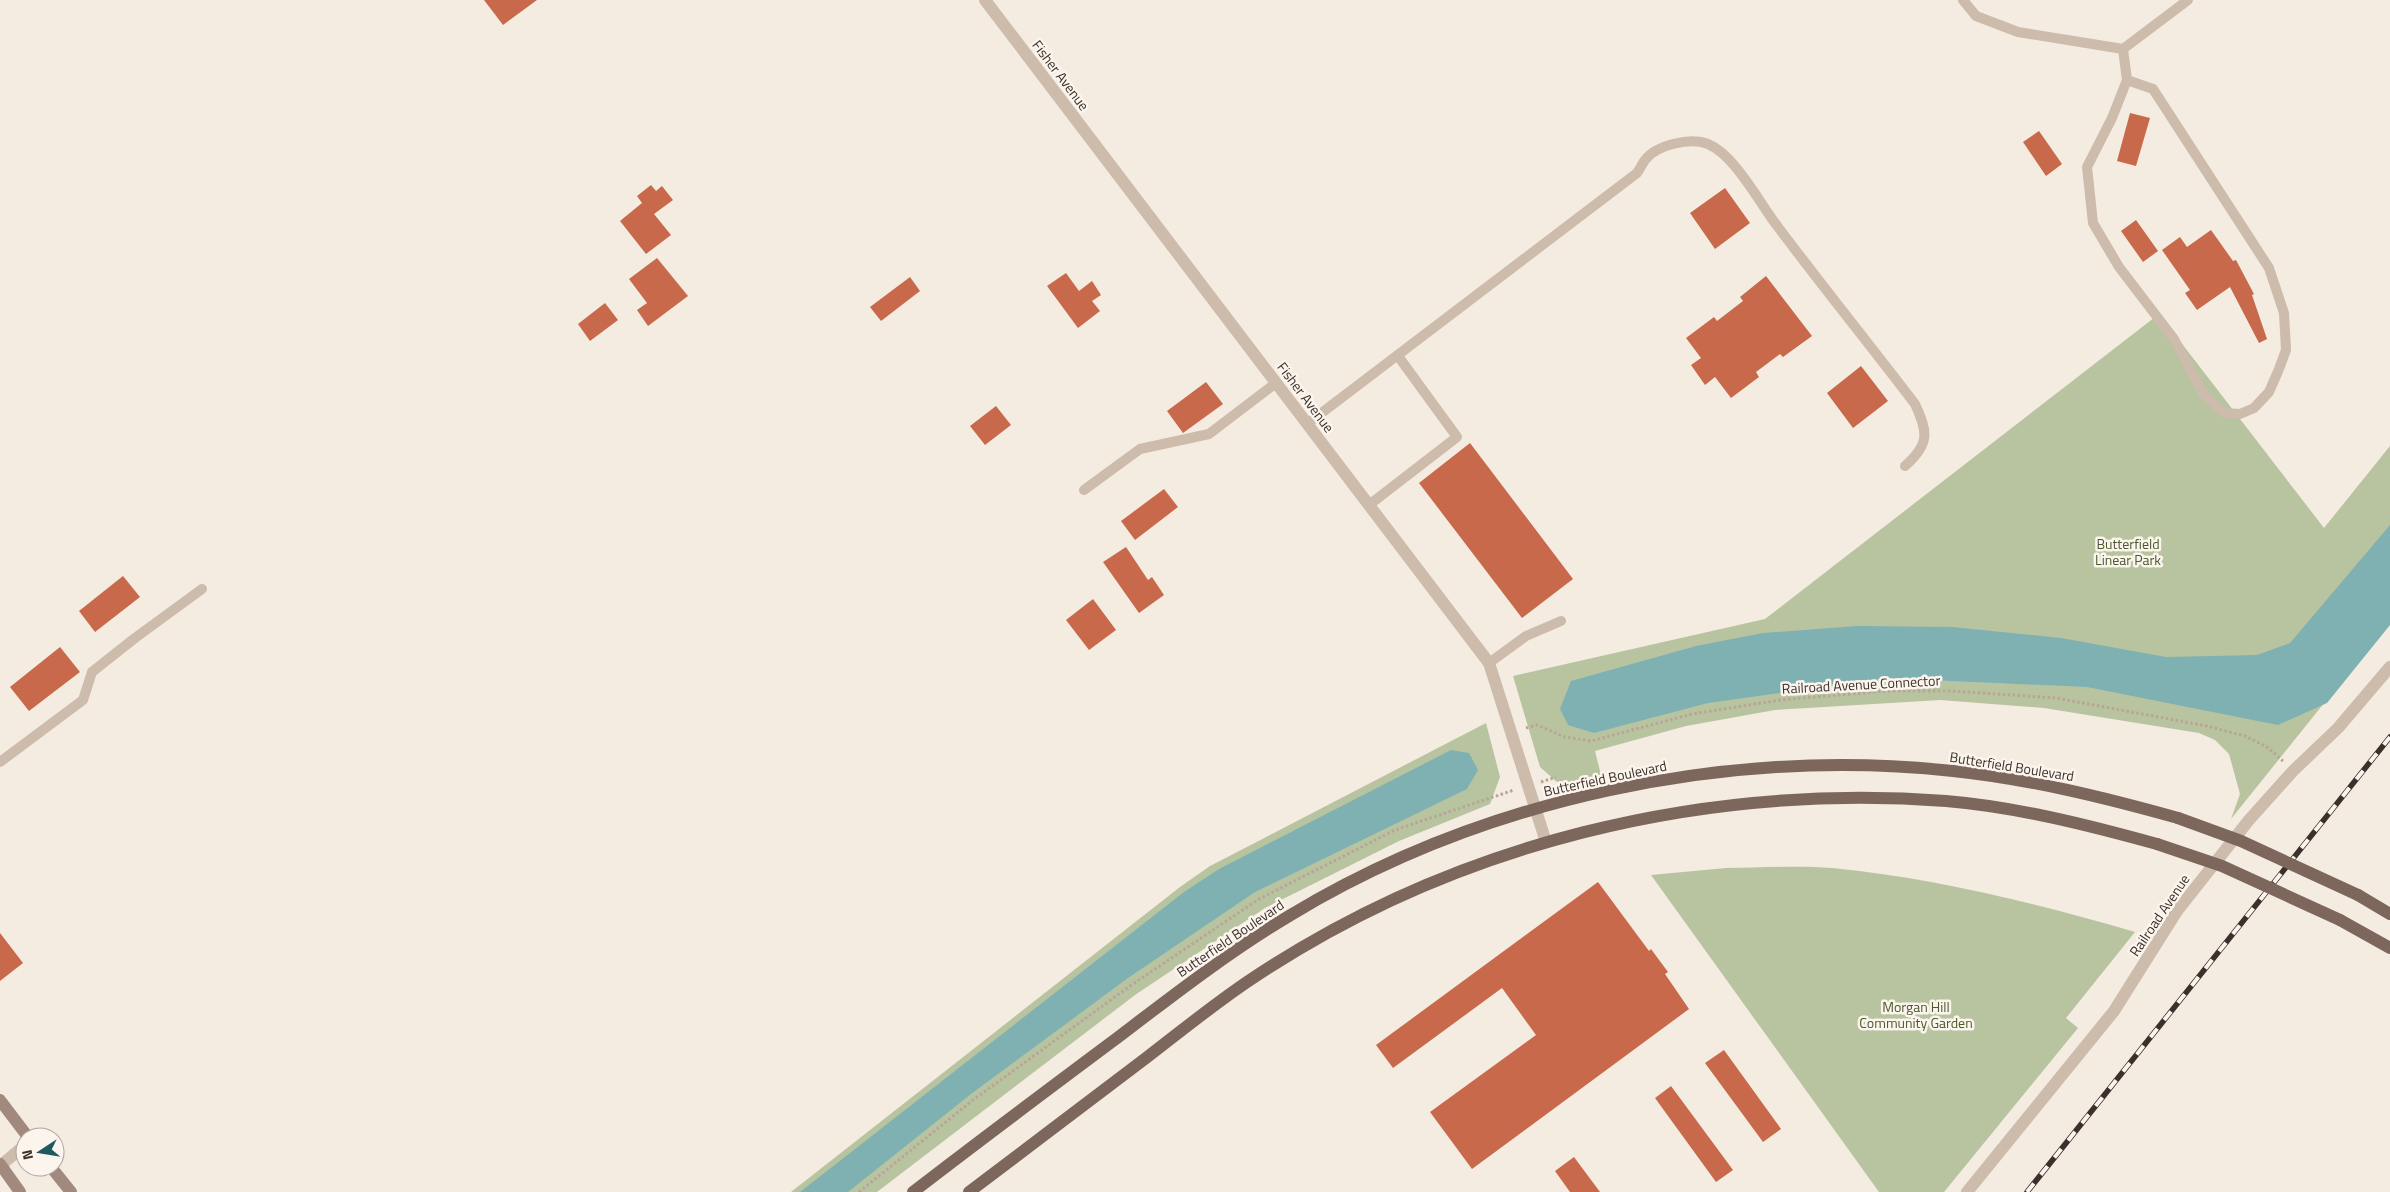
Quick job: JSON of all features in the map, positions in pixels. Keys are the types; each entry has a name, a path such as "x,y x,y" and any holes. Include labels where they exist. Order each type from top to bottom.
{"main road":[{"name":"Butterfield Boulevard","path":"913,1192 1232,952 1292,914 1361,877 1416,852 1537,809 1646,783 1720,772 1794,766 1878,766 1952,771 2025,781 2098,796 2178,818 2241,841 2358,896 2390,914"},
{"path":"969,1192 1250,980 1314,941 1377,907 1430,883 1495,858 1600,827 1668,813 1797,799 1874,798 1949,802 2018,811 2084,824 2157,844 2222,866 2340,920 2390,948"},
{"path":"0,1100 20,1127"},
{"path":"0,1165 20,1192"},
{"path":"60,1177 71,1192"}],"street":[{"name":"Fisher Avenue","path":"985,0 1489,663 1546,842"},
{"name":"Railroad Avenue","path":"1967,1192 2114,1011 2177,911 2249,820 2293,771 2338,728 2390,667"},
{"path":"0,1165 15,1153"}],"lane":[{"path":"1963,0 1976,16 2018,32 2123,49 2188,0"},
{"path":"2123,49 2127,80 2112,118 2087,167 2093,223 2119,267 2174,340 2202,393 2224,413 2240,414 2254,408 2269,392 2286,350 2284,313 2269,268 2153,89 2127,80"},
{"path":"1308,424 1637,173 1645,159 1658,150 1690,142 1706,143 1720,151 1732,164 1778,227 1916,404 1925,428 1925,440 1921,449 1905,466"},
{"path":"1369,506 1457,437 1398,356"},
{"path":"1084,490 1140,449 1209,434 1276,383"},
{"path":"0,762 83,700 92,672 202,589"},
{"path":"1489,663 1526,636 1561,621"}],"path":[{"name":"Railroad Avenue Connector","path":"1511,731 1537,725 1565,737 1591,740 1692,714 1780,700 1886,691 1951,691 2056,698 2207,726 2245,736 2267,747 2293,771"}],"green space":[{"name":"Butterfield Linear Park","path":"2159,314 2324,528 2390,446 2390,621 2231,819 2240,794 2229,754 2215,740 2199,733 2044,708 1940,700 1775,710 1686,726 1595,751 1601,775 1569,783 1557,782 1540,767 1513,676 1765,619"},
{"path":"1486,723 1500,777 1490,804 1399,841 1265,908 1135,995 877,1192 791,1192 1180,887 1210,866"},
{"name":"Morgan Hill Community Garden","path":"1819,867 1909,878 1985,893 2135,932 2066,1018 2078,1028 1944,1192 1879,1192 1651,875 1726,868"}],"water":[{"path":"2390,525 2390,625 2327,703 2278,725 2087,687 1886,678 1708,703 1594,733 1568,725 1560,709 1571,681 1696,646 1763,633 1857,626 1952,627 2061,638 2166,657 2257,655 2290,643"},
{"path":"1451,750 1469,753 1478,770 1467,789 1255,892 1128,978 971,1094 848,1192 800,1192 1184,892 1219,869"}],"building":[{"path":"484,0 537,0 503,25"},
{"path":"2130,113 2150,118 2136,166 2117,161"},
{"path":"2039,131 2062,164 2046,176 2023,142"},
{"path":"651,185 656,191 662,186 673,200 654,214 671,235 646,254 620,221 642,203 637,196"},
{"path":"1725,188 1750,223 1715,249 1690,213"},
{"path":"2136,220 2158,251 2143,262 2121,231"},
{"path":"2211,230 2233,261 2236,260 2254,294 2252,295 2267,339 2259,343 2230,287 2197,310 2185,293 2190,290 2162,250 2180,237 2187,247"},
{"path":"657,258 688,296 648,326 637,310 647,303 629,279"},
{"path":"1066,273 1079,291 1092,281 1101,295 1092,301 1100,311 1078,328 1047,286"},
{"path":"1766,276 1812,336 1783,357 1780,354 1756,372 1759,377 1731,398 1715,377 1705,385 1691,365 1701,358 1686,338 1714,317 1717,321 1743,301 1740,297"},
{"path":"910,277 920,291 881,321 870,307"},
{"path":"605,303 618,320 590,341 578,324"},
{"path":"1861,366 1888,401 1853,428 1827,393"},
{"path":"1206,382 1223,404 1183,433 1167,411"},
{"path":"996,406 1011,425 985,445 970,426"},
{"path":"1470,443 1573,579 1522,618 1419,483"},
{"path":"1164,489 1178,507 1135,540 1121,521"},
{"path":"1126,547 1148,580 1152,577 1164,595 1139,613 1103,562"},
{"path":"123,576 140,597 95,632 79,611"},
{"path":"1093,599 1116,630 1089,650 1066,620"},
{"path":"60,647 80,672 29,711 10,687"},
{"path":"1598,882 1649,951 1651,949 1668,972 1665,974 1689,1009 1472,1169 1430,1112 1536,1035 1502,988 1393,1068 1376,1045"},
{"path":"0,933 23,963 0,981"},
{"path":"1724,1050 1781,1129 1763,1142 1705,1063"},
{"path":"1671,1086 1733,1170 1716,1182 1655,1098"},
{"path":"1574,1157 1600,1192 1570,1192 1555,1171"}],"railway":[{"path":"2027,1192 2390,737"}]}
